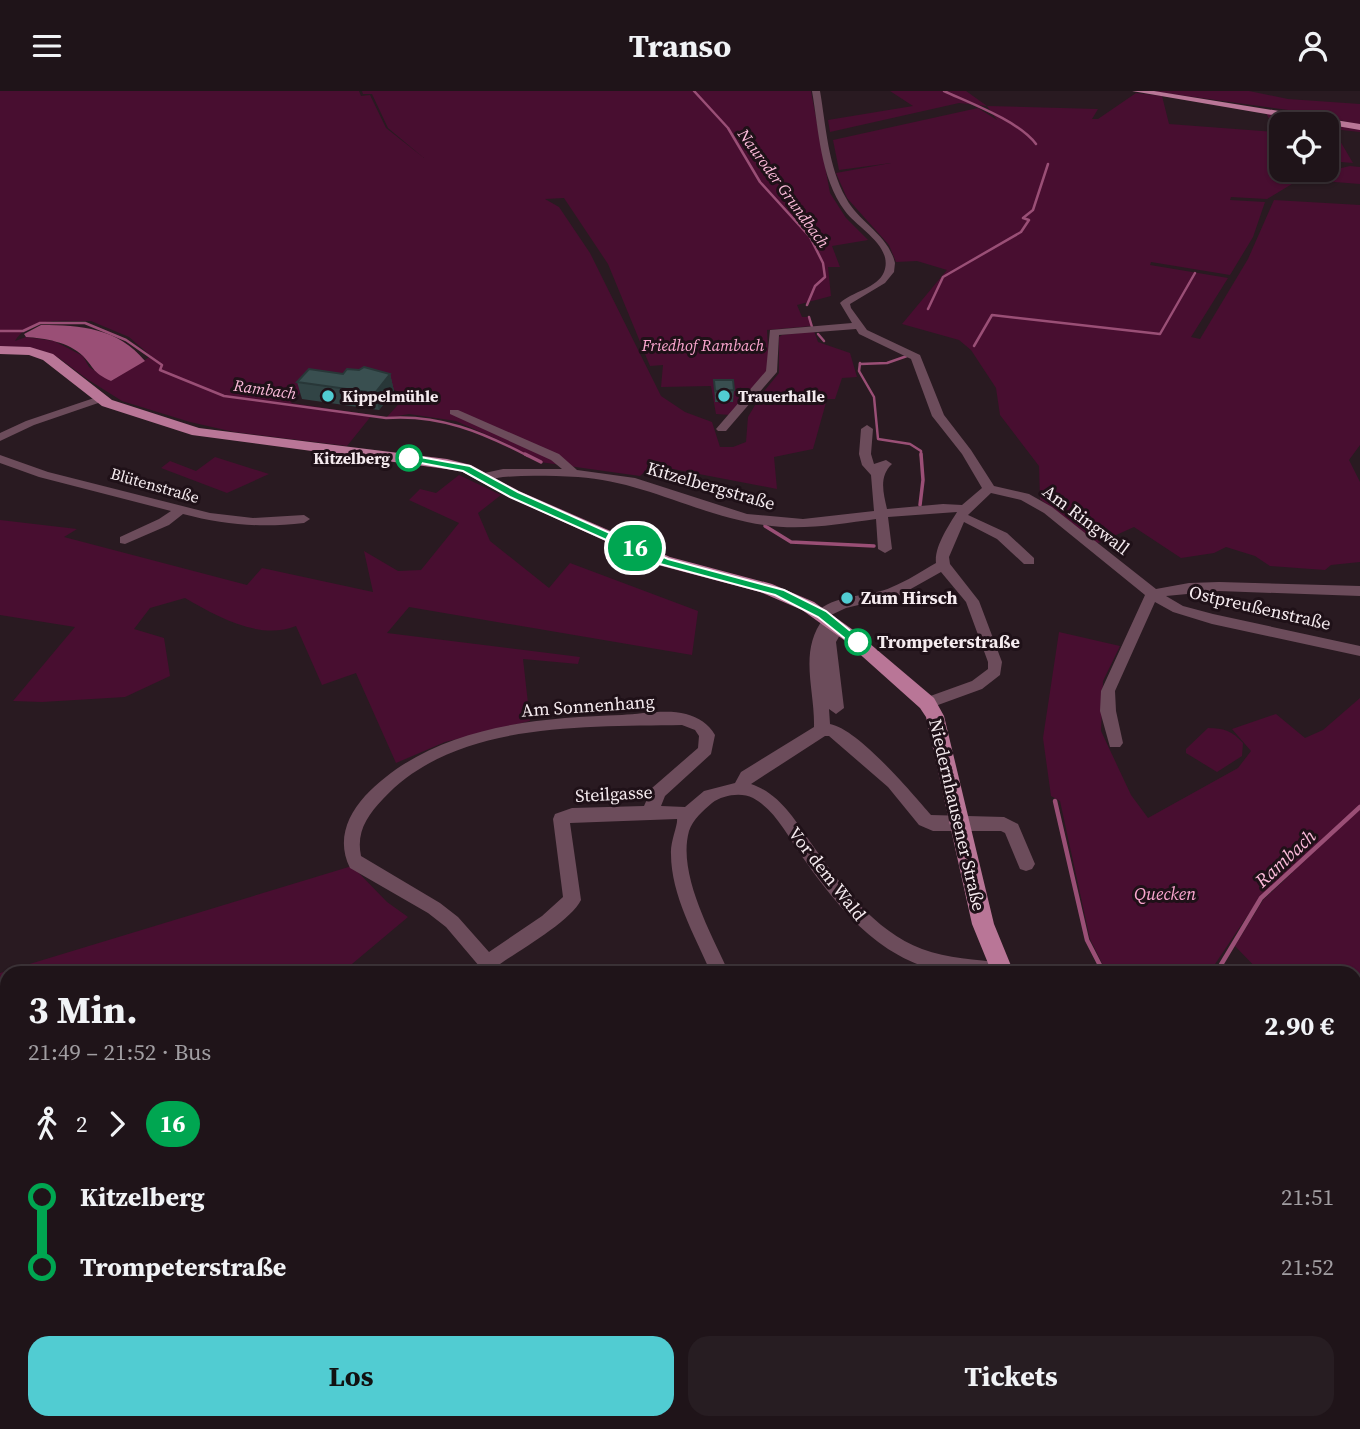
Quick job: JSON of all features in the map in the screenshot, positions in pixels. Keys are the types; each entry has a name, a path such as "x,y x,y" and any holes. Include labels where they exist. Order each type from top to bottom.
{"main road":[{"path":"1138,91 1360,127"},
{"name":"Niedernhausener Straße","path":"0,350 30,351 48,357 100,399 158,421 212,435 447,463 484,477 514,494 664,561 780,593 830,620 926,703 938,726 987,940 999,966"}],"street":[{"path":"816,91 831,172 838,190 852,214 884,246 889,260 889,272 883,281 845,303 857,326 871,337 916,358 939,417 967,453 989,489 972,501 963,513 942,557 943,565 972,601 995,662 995,671 977,685 926,703"},
{"path":"722,429 771,372 774,332 857,326"},
{"path":"0,437 30,423 100,399"},
{"name":"Kitzelbergstraße","path":"454,412 555,457 573,473"},
{"path":"867,429 866,461 881,469 885,549"},
{"name":"Blütenstraße","path":"0,459 28,470 179,511 236,522 271,523 304,519"},
{"name":"Kitzelbergstraße","path":"484,477 503,473 573,473 632,481 766,522 816,521 882,512 951,507 963,513"},
{"name":"Am Ringwall","path":"989,489 1025,497 1048,510 1154,594"},
{"path":"125,540 164,522 179,511"},
{"path":"963,513 1002,535 1028,561"},
{"path":"717,966 679,868 680,833 690,815 710,796 740,788 747,776 817,736 822,730 817,640 824,626 842,604 895,592 943,565"},
{"path":"1115,743 1106,713 1106,690 1154,594 1182,589 1280,587 1360,591"},
{"name":"Ostpreußenstraße","path":"1154,594 1199,616 1360,651"},
{"path":"830,620 836,708"},
{"name":"Am Sonnenhang","path":"489,966 452,922 434,908 356,863 351,852 353,828 368,803 395,776 414,763 456,746 530,727 600,720 683,719 700,726 707,735 705,750 658,792 650,813"},
{"path":"822,730 832,730 839,735 894,783 925,820 933,824 1004,824 1012,829 1026,864"},
{"name":"Vor dem Wald","path":"740,788 759,793 776,808 846,903 865,923 888,941 914,954 962,966"},
{"name":"Steilgasse","path":"493,966 572,899 561,819 572,815 677,812 690,815"}],"green space":[{"name":"Friedhof Rambach","path":"0,91 359,91 361,96 370,95 386,128 424,158 388,128 372,94 363,94 362,91 811,91 830,193 846,218 868,240 832,246 840,267 828,267 831,296 797,305 802,317 808,317 812,326 767,330 769,371 731,415 716,414 711,386 661,387 663,365 650,366 608,264 564,198 545,199 559,207 590,253 661,396 685,412 712,422 720,447 733,447 746,442 748,417 779,373 779,337 814,331 818,342 850,353 857,377 842,378 835,399 827,399 813,449 774,457 777,489 652,465 640,476 540,462 456,421 409,414 386,418 407,395 366,379 309,383 291,403 372,415 347,446 234,432 122,401 59,358 42,351 0,348","holes":["59,321 91,321 129,337 151,356 111,381 89,367 83,356 54,341 26,337 15,341 30,327"]},
{"path":"890,91 966,91 987,106 959,103 830,132 828,120 913,106"},
{"path":"1150,91 1249,91 1288,99 1360,104 1360,125 1339,120 1339,112 1303,112"},
{"path":"1136,93 1162,96 1169,124 1269,131 1269,182 1295,182 1267,199 1231,197 1230,200 1265,202 1253,237 1230,275 1151,262 1150,265 1228,278 1191,337 1200,339 1248,259 1274,200 1360,205 1360,445 1349,460 1360,482 1360,562 1331,565 1325,570 1270,566 1255,556 1226,547 1214,553 1181,558 1134,527 1096,544 1040,499 1039,466 1000,415 996,388 971,350 959,340 902,324 947,270 917,261 896,262 889,245 847,198 836,173 891,163 839,170 833,140 978,108 997,120 987,106 1098,109 1092,119 1098,119"},
{"path":"1339,126 1360,129 1360,132 1339,130"},
{"path":"1339,139 1353,163 1341,162 1339,158"},
{"path":"1360,167 1360,184 1334,182 1339,182 1339,169"},
{"path":"215,457 269,474 227,493 161,468 170,461 196,471"},
{"path":"459,475 501,495 478,513 490,541 549,588 570,563 698,611 692,655 409,607 387,633 580,657 578,664 523,659 530,721 445,742 396,763 356,673 322,685 296,626 282,630 253,628 224,619 185,598 150,608 134,629 164,638 170,676 125,697 13,701 75,627 0,615 0,520 77,529 64,537 247,585 262,568 373,592 364,551 398,571 421,570 459,523 409,500 420,489 436,493"},
{"name":"Quecken","path":"1059,632 1120,646 1103,681 1101,731 1131,795 1148,818 1238,768 1251,751 1232,729 1276,714 1305,738 1323,730 1360,698 1360,966 1254,966 1235,946 1263,900 1292,873 1289,870 1260,897 1214,966 1104,966 1090,939 1060,801 1051,796 1043,738"},
{"path":"1208,728 1227,731 1243,743 1242,756 1217,772 1186,753 1186,749"},
{"path":"352,866 387,902 408,917 350,966 23,966"}],"shaded area":[{"path":"41,325 84,328 111,335 123,341 145,361 111,381 97,373 83,356 71,347 26,337 24,334"}],"building":[{"path":"364,367 390,374 375,393 297,382 309,369 343,374 347,369 359,370"},
{"path":"714,380 733,380 734,390 715,391"}],"waterway":[{"name":"Nauroder Grundbach","path":"694,91 728,128 760,182 810,237 823,263 825,277 815,286 807,305"},
{"path":"944,91 1006,120 1036,144"},
{"path":"928,309 943,277 1021,232 1029,220 1023,218 1033,210 1048,164"},
{"path":"974,346 992,315 1160,334 1195,273"},
{"path":"809,317 812,327"},
{"name":"Rambach","path":"0,331 23,331 40,323 85,323 126,340 162,365 160,370 224,396 386,418 405,417 442,422 477,432 528,456"},
{"path":"818,334 824,341"},
{"path":"860,364 887,363 907,356"},
{"path":"860,363 859,371 874,397 878,439 910,444 921,451 921,454"},
{"name":"Rambach","path":"525,454 541,462"},
{"path":"920,505 923,480 921,454"},
{"name":"Rambach","path":"765,526 791,542 874,546"},
{"name":"Rambach","path":"1055,801 1087,940 1100,966"},
{"name":"Rambach","path":"1220,966 1261,898 1360,807"}],"bus line":[{"name":"16","path":"409,458 458,465 514,494 664,561 780,593 822,614 858,642"}],"place":[{"name":"Kippelmühle","path":"328,396"},
{"name":"Trauerhalle","path":"724,396"},
{"name":"Kitzelberg","path":"409,458"},
{"name":"Zum Hirsch","path":"847,598"},
{"name":"Trompeterstraße","path":"858,642"}]}
